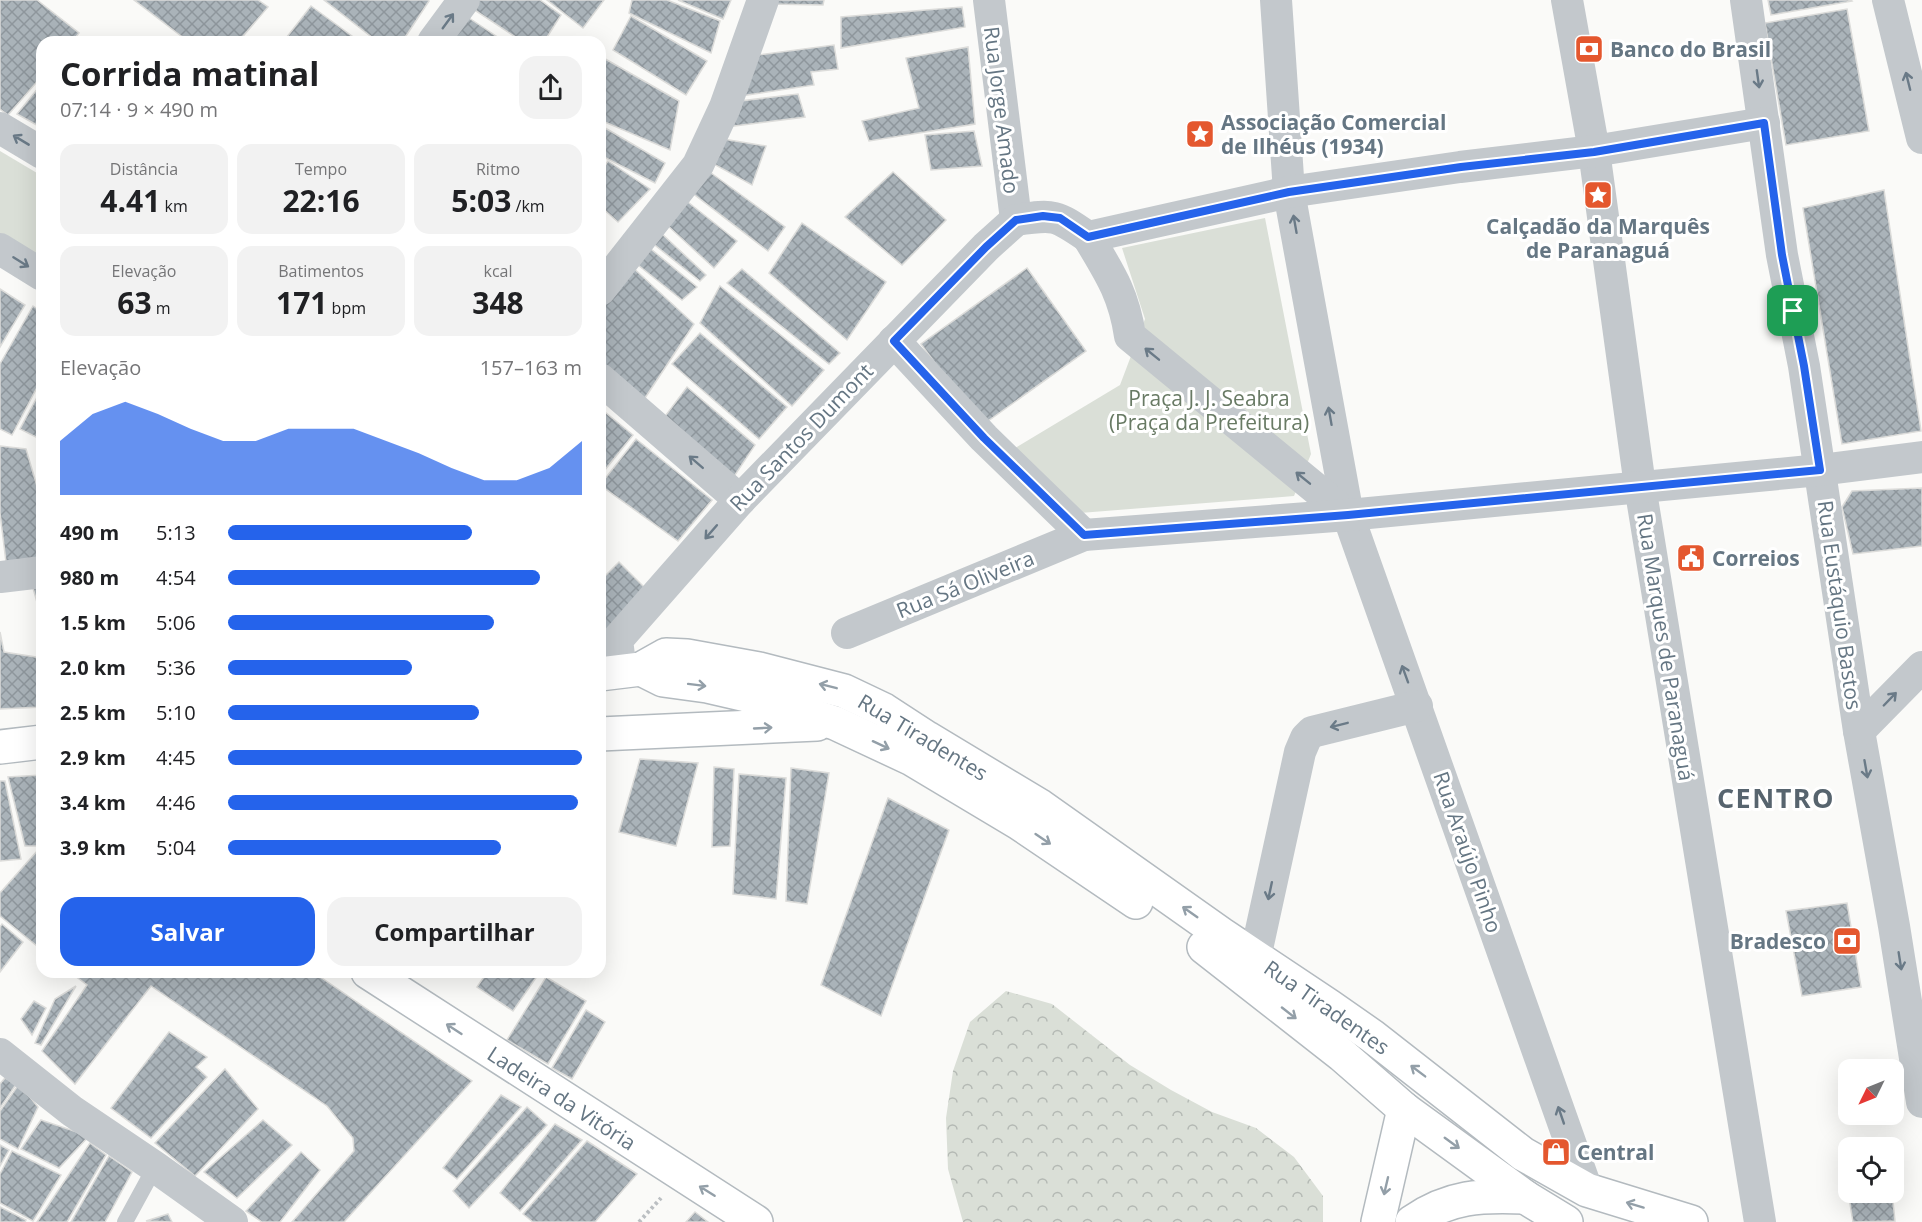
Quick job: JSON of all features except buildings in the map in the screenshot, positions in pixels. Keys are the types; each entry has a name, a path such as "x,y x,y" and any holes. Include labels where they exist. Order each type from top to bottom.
{"main road":[{"name":"Rua Tiradentes","path":"621,671 666,655 687,656 759,669 844,690 884,710 1000,797"},
{"name":"Rua Tiradentes","path":"621,671 747,694 835,723 1000,797 1040,806 1249,967 1372,1036 1523,1154 1587,1190 1691,1222"},
{"path":"606,734 835,723"},
{"path":"0,747 36,743"},
{"path":"1249,967 1342,1055 1404,1109 1525,1197 1566,1222"},
{"name":"Ladeira da Vitória","path":"377,978 756,1222"},
{"path":"1404,1109 1455,1099"},
{"path":"1378,1222 1404,1109"},
{"path":"1412,1222 1438,1206 1466,1198 1485,1195 1525,1197"}],"street":[{"path":"437,36 464,0"},
{"path":"606,282 698,165 725,107 763,0"},
{"name":"Rua Jorge Amado","path":"989,0 1016,220"},
{"name":"Rua Araújo Pinho","path":"1276,0 1289,192 1348,515 1587,1190"},
{"name":"Rua Marques de Paranaguá","path":"1568,0 1594,152 1640,486 1760,1222"},
{"name":"Rua Eustáquio Bastos","path":"1746,0 1782,255 1804,366 1859,731 1894,926 1922,1102"},
{"path":"1888,0 1922,138"},
{"path":"1088,237 1289,192 1461,167 1594,152 1764,123"},
{"path":"0,128 36,149"},
{"path":"1016,220 1043,216 1060,218 1088,237 1115,280 1127,313 1130,336 1348,515"},
{"name":"Rua Santos Dumont","path":"621,671 617,640 740,500 986,247 1016,220"},
{"path":"0,249 36,271"},
{"path":"894,341 984,438 1084,535"},
{"path":"606,384 740,500"},
{"name":"Rua Sá Oliveira","path":"847,633 1084,535 1348,515 1820,470 1922,457"},
{"path":"0,578 36,573"},
{"path":"1859,731 1922,667"},
{"path":"1249,967 1300,752 1306,738 1312,732 1417,706"},
{"path":"0,1054 72,1112 232,1222"}],"lane":[{"path":"125,1222 155,1167"}],"green space":[{"path":"0,151 36,172 36,258 0,236"},
{"name":"Praça J. J. Seabra (Praça da Prefeitura)","path":"1265,218 1311,454 1294,496 1080,513 1015,448 1120,385 1145,319 1122,248"},
{"path":"1006,991 1052,1004 1130,1065 1171,1090 1212,1112 1256,1128 1294,1157 1323,1196 1323,1222 963,1222 948,1169 946,1118 953,1071 970,1022"}],"place":[{"name":"Banco do Brasil","path":"1589,49"},
{"name":"Associação Comercial de Ilhéus (1934)","path":"1200,134"},
{"name":"Calçadão da Marquês de Paranaguá","path":"1598,195"},
{"name":"Correios","path":"1691,558"},
{"name":"Bradesco","path":"1847,941"},
{"name":"Central","path":"1556,1152"}],"district":[{"name":"CENTRO","path":"1776,797"}],"route":[{"path":"1764,123 1782,255 1793,311 1820,470 1348,515 1084,535 984,438 894,341 986,247 1016,220 1043,216 1060,218 1088,237 1289,192 1461,167 1594,152 1764,123"}]}
